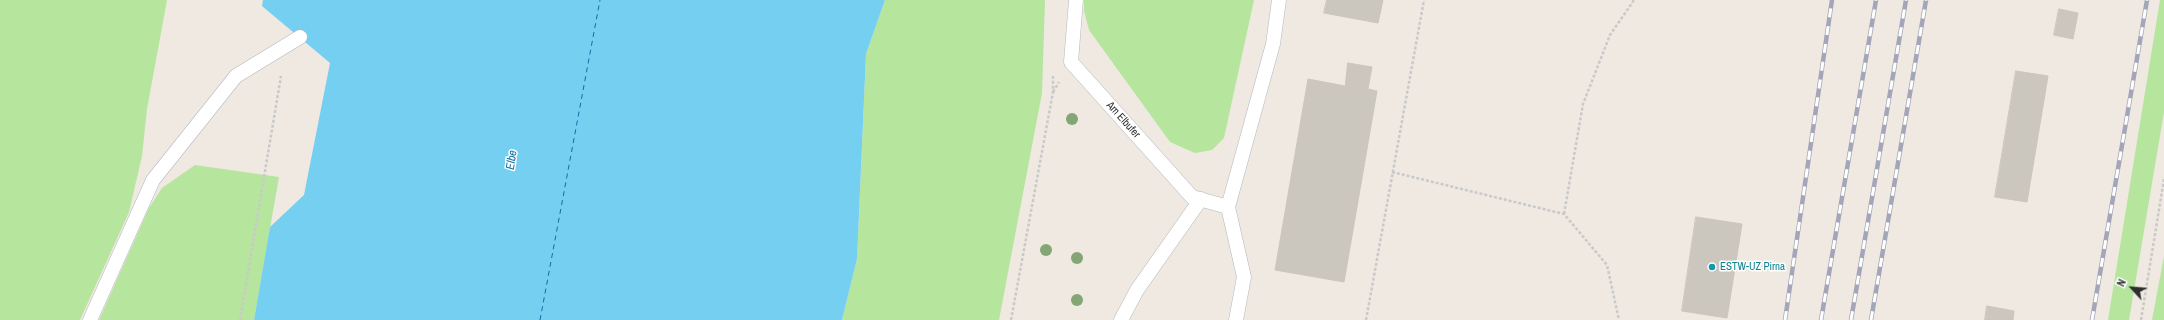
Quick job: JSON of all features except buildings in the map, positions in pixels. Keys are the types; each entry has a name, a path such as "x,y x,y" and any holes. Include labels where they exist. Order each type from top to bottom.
{"lane":[{"name":"Am Elbufer","path":"1076,0 1071,62 1192,196 1228,207"},
{"path":"1236,320 1244,277 1228,207 1273,44 1280,0"},
{"path":"90,320 153,180 236,76 300,37"},
{"path":"1121,320 1137,290 1200,199"}],"path":[{"path":"1366,320 1424,0"},
{"path":"1564,214 1583,104 1610,34 1634,0"},
{"path":"240,320 286,46"},
{"path":"1010,320 1052,92 1053,70"},
{"path":"1392,172 1564,214 1607,265 1619,320"},
{"path":"2141,320 2164,179"}],"green space":[{"path":"0,0 167,0 147,109 142,156 129,212 80,320 0,320"},
{"path":"885,0 1045,0 1042,93 999,320 842,320 857,259 866,54"},
{"path":"1084,0 1254,0 1224,138 1212,150 1195,153 1170,142 1089,30 1084,11"},
{"path":"2160,0 2164,0 2164,112 2129,320 2108,320"},
{"path":"195,165 279,177 254,320 99,320 149,208 162,188"},
{"path":"2164,256 2164,320 2152,320"}],"water":[{"name":"Elbe","path":"263,0 885,0 866,54 857,259 842,320 254,320 270,227 304,195 330,63 262,6"}],"ferry route":[{"path":"540,320 600,0"}],"railway":[{"path":"1785,320 1832,0"},
{"path":"1821,320 1876,0"},
{"path":"1851,320 1906,0"},
{"path":"1871,320 1926,0"},
{"path":"2092,320 2147,0"}],"place":[{"name":"ESTW-UZ Pirna","path":"1712,267"}]}
